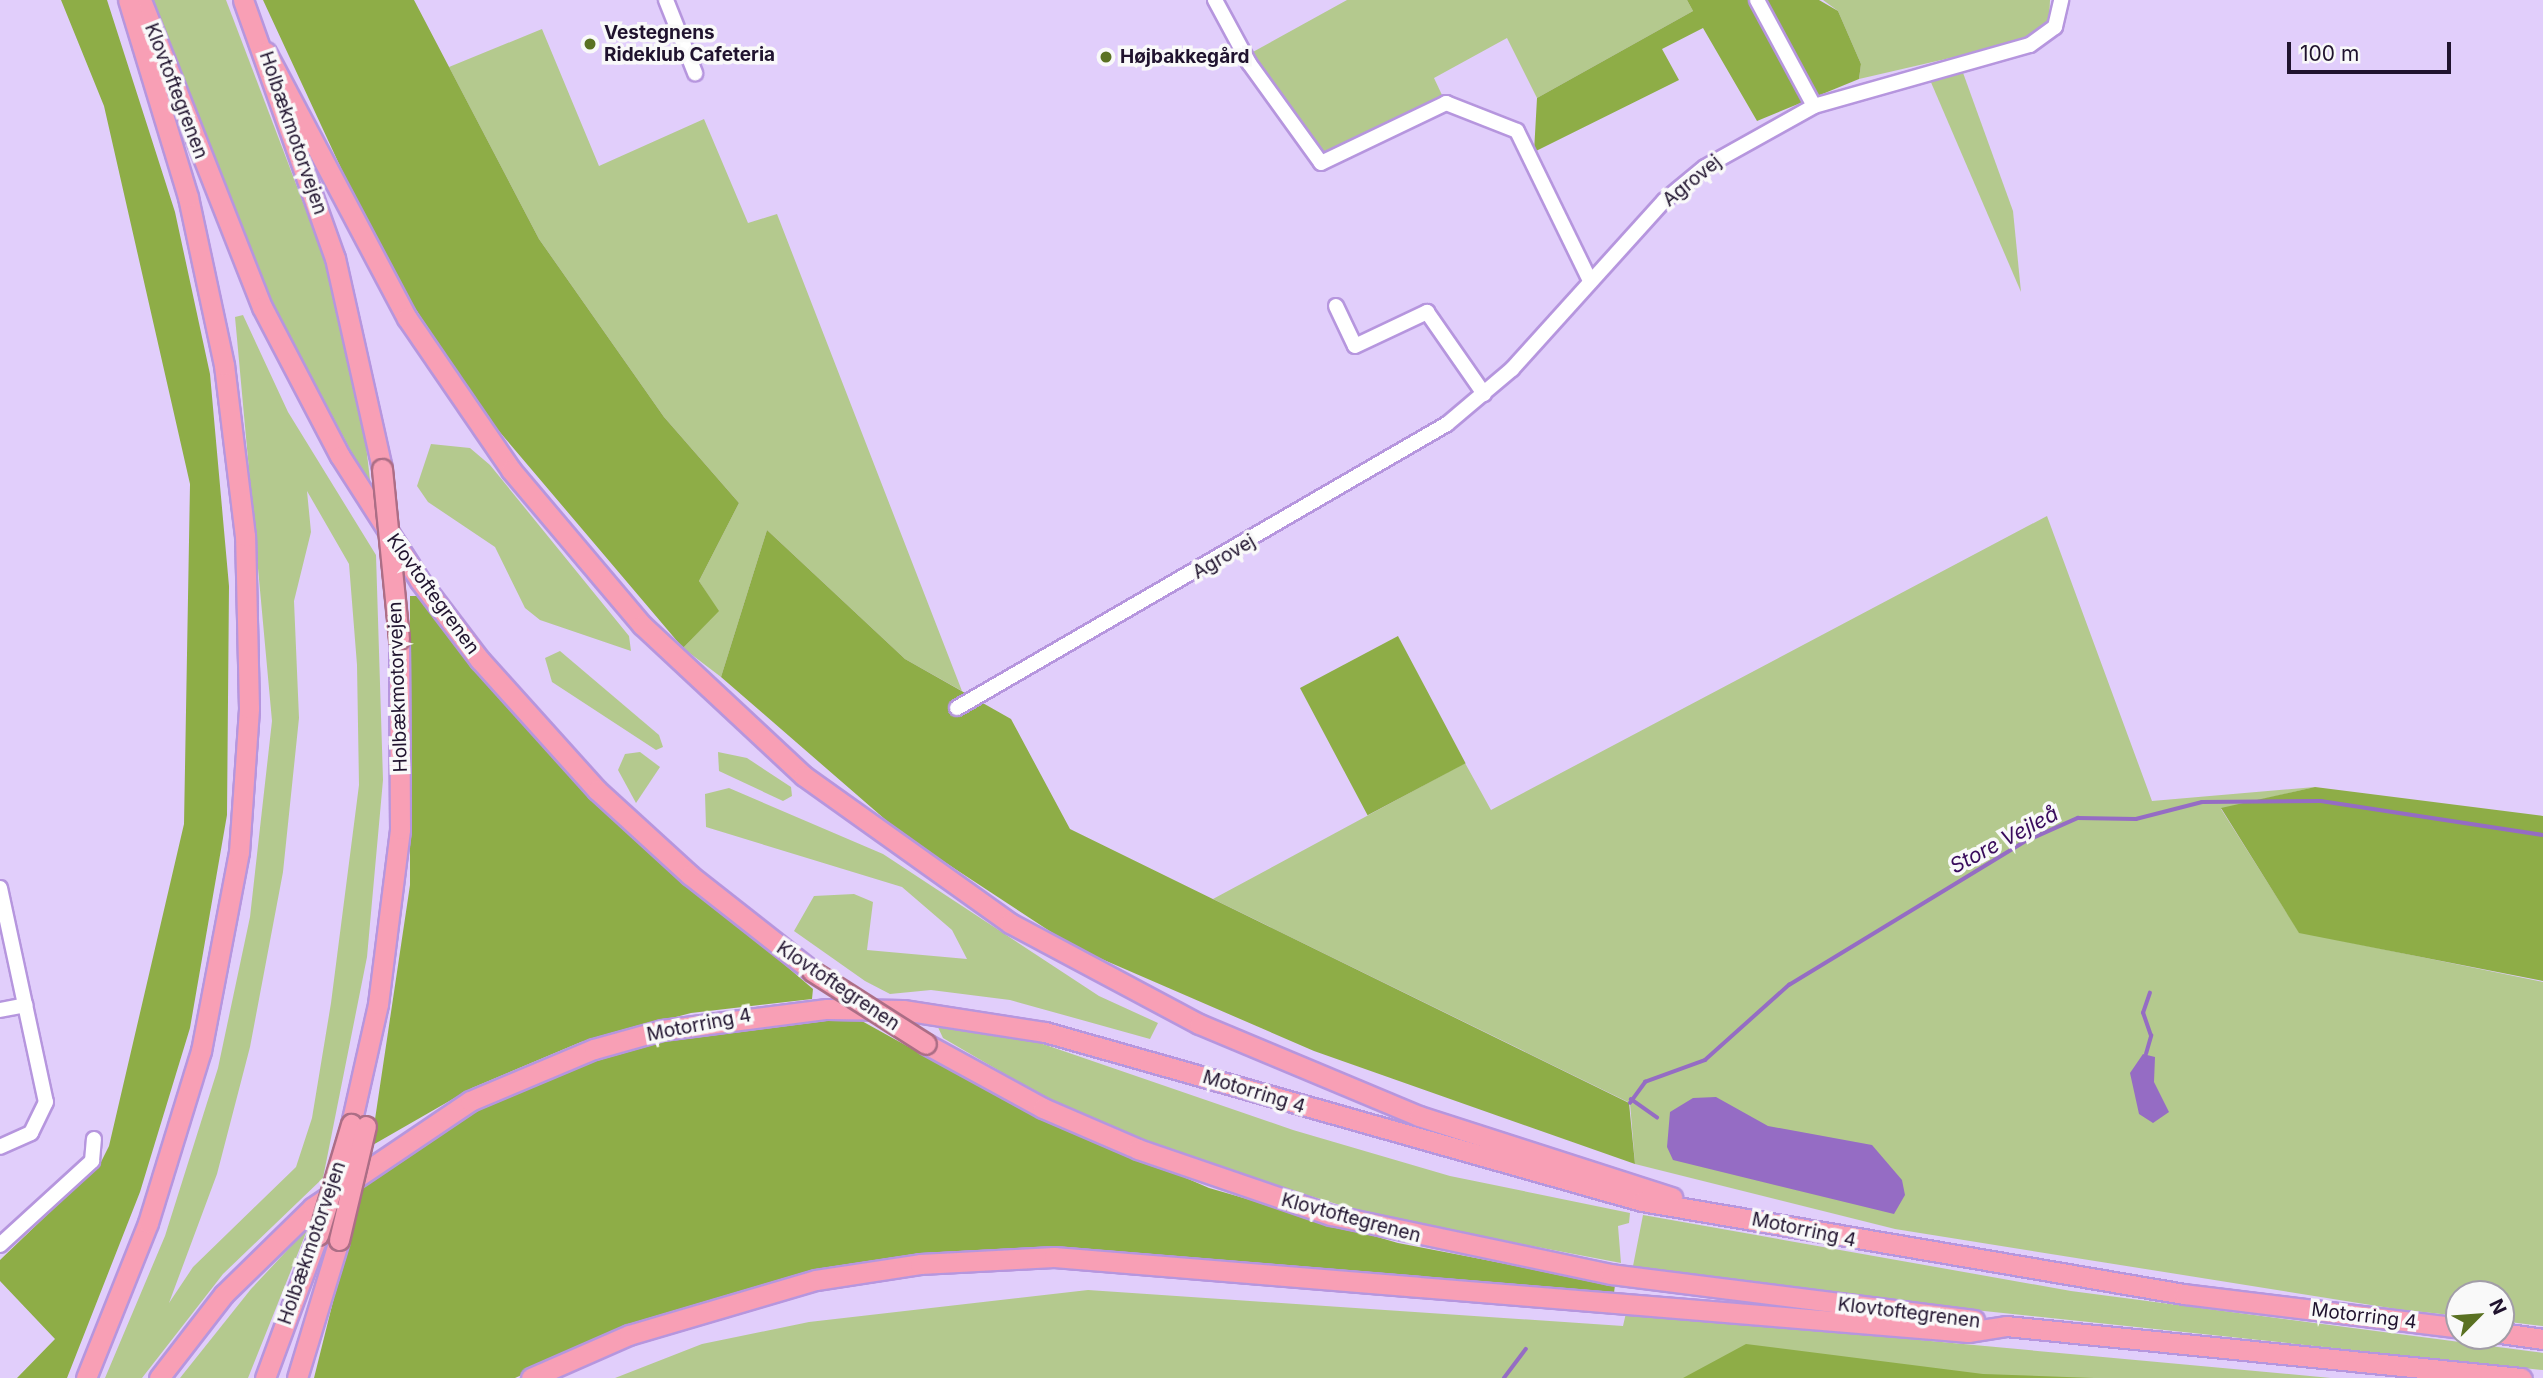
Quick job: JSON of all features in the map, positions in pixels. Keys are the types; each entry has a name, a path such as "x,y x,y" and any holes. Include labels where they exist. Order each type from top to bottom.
{"highway":[{"path":"86,1378 148,1223 201,1051 239,852 248,721 245,536 228,388 188,197 128,0"},
{"name":"Klovtoftegrenen","path":"141,0 268,319 340,457 421,581 480,660 597,790 690,875 812,971 926,1044 1033,1102 1138,1149 1331,1215 1611,1274 2006,1326"},
{"name":"Holbækmotorvejen","path":"243,0 266,52 335,258 382,470 399,639 400,829 392,900 394,960 358,1125 265,1378"},
{"path":"266,52 407,318 510,470 651,634 804,776 1010,923 1199,1024 1386,1103 1701,1208"},
{"name":"Motorring 4","path":"159,1378 270,1247 359,1170 416,1132 529,1073 594,1049 766,1013 903,1010 1000,1023 1497,1163 1642,1201 1701,1208 1888,1247 2445,1326"},
{"path":"296,1378 339,1240 358,1125"},
{"path":"531,1378 629,1335 816,1280 920,1264 1054,1257 1178,1262 1968,1332 2006,1326 2521,1378"},
{"path":"2515,1335 2543,1339"}],"street":[{"path":"666,0 695,73"},
{"path":"1215,0 1249,63 1321,163 1446,103 1517,131 1590,281"},
{"path":"1757,0 1814,106"},
{"name":"Agrovej","path":"957,708 1401,456 1483,394 1590,281 1705,167 1814,106 2030,45 2055,27 2061,0"},
{"path":"1336,306 1355,346 1427,312 1483,394"},
{"path":"0,888 26,1005 45,1112 31,1133 0,1147"},
{"path":"0,1010 26,1005"},
{"path":"0,1245 92,1161 94,1139"}],"green space":[{"path":"61,0 107,0 175,212 210,374 229,586 227,815 190,1028 140,1192 67,1378 17,1378 55,1339 0,1281 0,1260 100,1164 109,1146 184,824 190,484 104,106"},
{"path":"152,0 226,0 328,268 362,410 371,489 265,289"},
{"path":"263,0 414,0 539,239 664,417 739,503 699,581 719,611 683,648 487,417 385,263"},
{"path":"1347,0 1687,0 1693,11 1537,98 1507,38 1434,78 1442,95 1321,156 1251,53"},
{"path":"1687,0 1819,0 1838,11 1861,64 1859,79 1757,121 1703,28 1662,49 1679,80 1534,152 1537,98 1693,11"},
{"path":"1823,0 2050,0 2049,24 2028,40 1859,79 1861,64 1838,11"},
{"path":"542,29 599,166 704,119 748,223 777,214 962,691 905,659 767,530 721,677 683,648 718,611 699,581 739,503 664,417 539,239 449,67"},
{"path":"1962,70 2013,211 2021,292 1930,80"},
{"path":"243,315 288,412 376,555 383,780 367,957 323,1178 223,1274 142,1378 105,1378 165,1236 218,1068 250,917 272,721 235,317","holes":["307,491 349,564 357,665 359,785 331,1003 312,1118 296,1167 193,1267 169,1303 217,1174 250,1047 283,872 299,718 294,601 311,532"]},
{"path":"431,444 470,448 490,465 629,636 631,651 540,620 525,608 495,547 428,502 417,486"},
{"path":"2047,516 2152,801 2315,787 2221,809 2299,932 2543,982 2543,1326 2515,1323 2515,1280 2445,1280 2445,1314 2396,1309 1895,1229 1635,1164 1630,1103 1213,899 1465,763 1491,810"},
{"path":"767,530 905,659 1011,719 1070,829 1629,1103 1635,1164 1314,1051 1074,947 902,834 721,677"},
{"path":"410,596 418,596 493,691 590,798 813,989 812,999 691,1013 581,1042 472,1088 371,1146 410,885"},
{"path":"1398,636 1466,763 1368,815 1300,688"},
{"path":"560,651 659,735 663,747 656,750 552,682 545,658"},
{"path":"640,752 660,767 636,803 618,770 625,754"},
{"path":"718,752 747,758 791,787 792,796 783,801 719,771"},
{"path":"2315,787 2543,816 2543,981 2299,933 2221,808"},
{"path":"729,788 883,854 1099,996 1158,1023 1150,1039 1010,1000 931,990 890,994 865,981 794,931 814,896 854,894 873,902 867,950 967,959 952,930 902,887 706,827 705,794"},
{"path":"851,1015 999,1097 1209,1188 1398,1243 1615,1285 1614,1293 1138,1254 776,1282 621,1331 515,1378 314,1378 365,1173 401,1148 522,1083 646,1041"},
{"path":"936,1023 1008,1032 1293,1130 1450,1176 1630,1213 1629,1223 1618,1226 1621,1263 1376,1216 1156,1149 1061,1107 943,1038"},
{"path":"1643,1215 2071,1291 2445,1340 2445,1350 2515,1349 2543,1353 2543,1370 1908,1303 1633,1266"},
{"path":"308,1228 248,1378 180,1378 251,1289"},
{"path":"1088,1290 1623,1326 1626,1313 2331,1378 615,1378 702,1344 809,1322"},
{"path":"1746,1344 1983,1374 2094,1378 1683,1378"}],"shaded area":[{"path":"2143,1054 2155,1057 2154,1082 2169,1112 2153,1123 2139,1114 2130,1073"},
{"path":"1716,1097 1768,1126 1872,1145 1902,1180 1905,1195 1894,1214 1673,1160 1667,1147 1670,1112 1693,1098"}],"waterway":[{"name":"Store Vejleå","path":"1630,1103 1645,1082 1705,1060 1789,985 2026,841 2078,818 2136,819 2202,802 2321,801 2543,835"},
{"path":"2146,1054 2151,1036 2143,1013 2150,993"},
{"path":"1631,1099 1657,1117"},
{"name":"Store Vejleå","path":"1504,1378 1526,1349"}],"place":[{"name":"Vestegnens Rideklub Cafeteria","path":"590,44"},
{"name":"Højbakkegård","path":"1106,57"}]}
